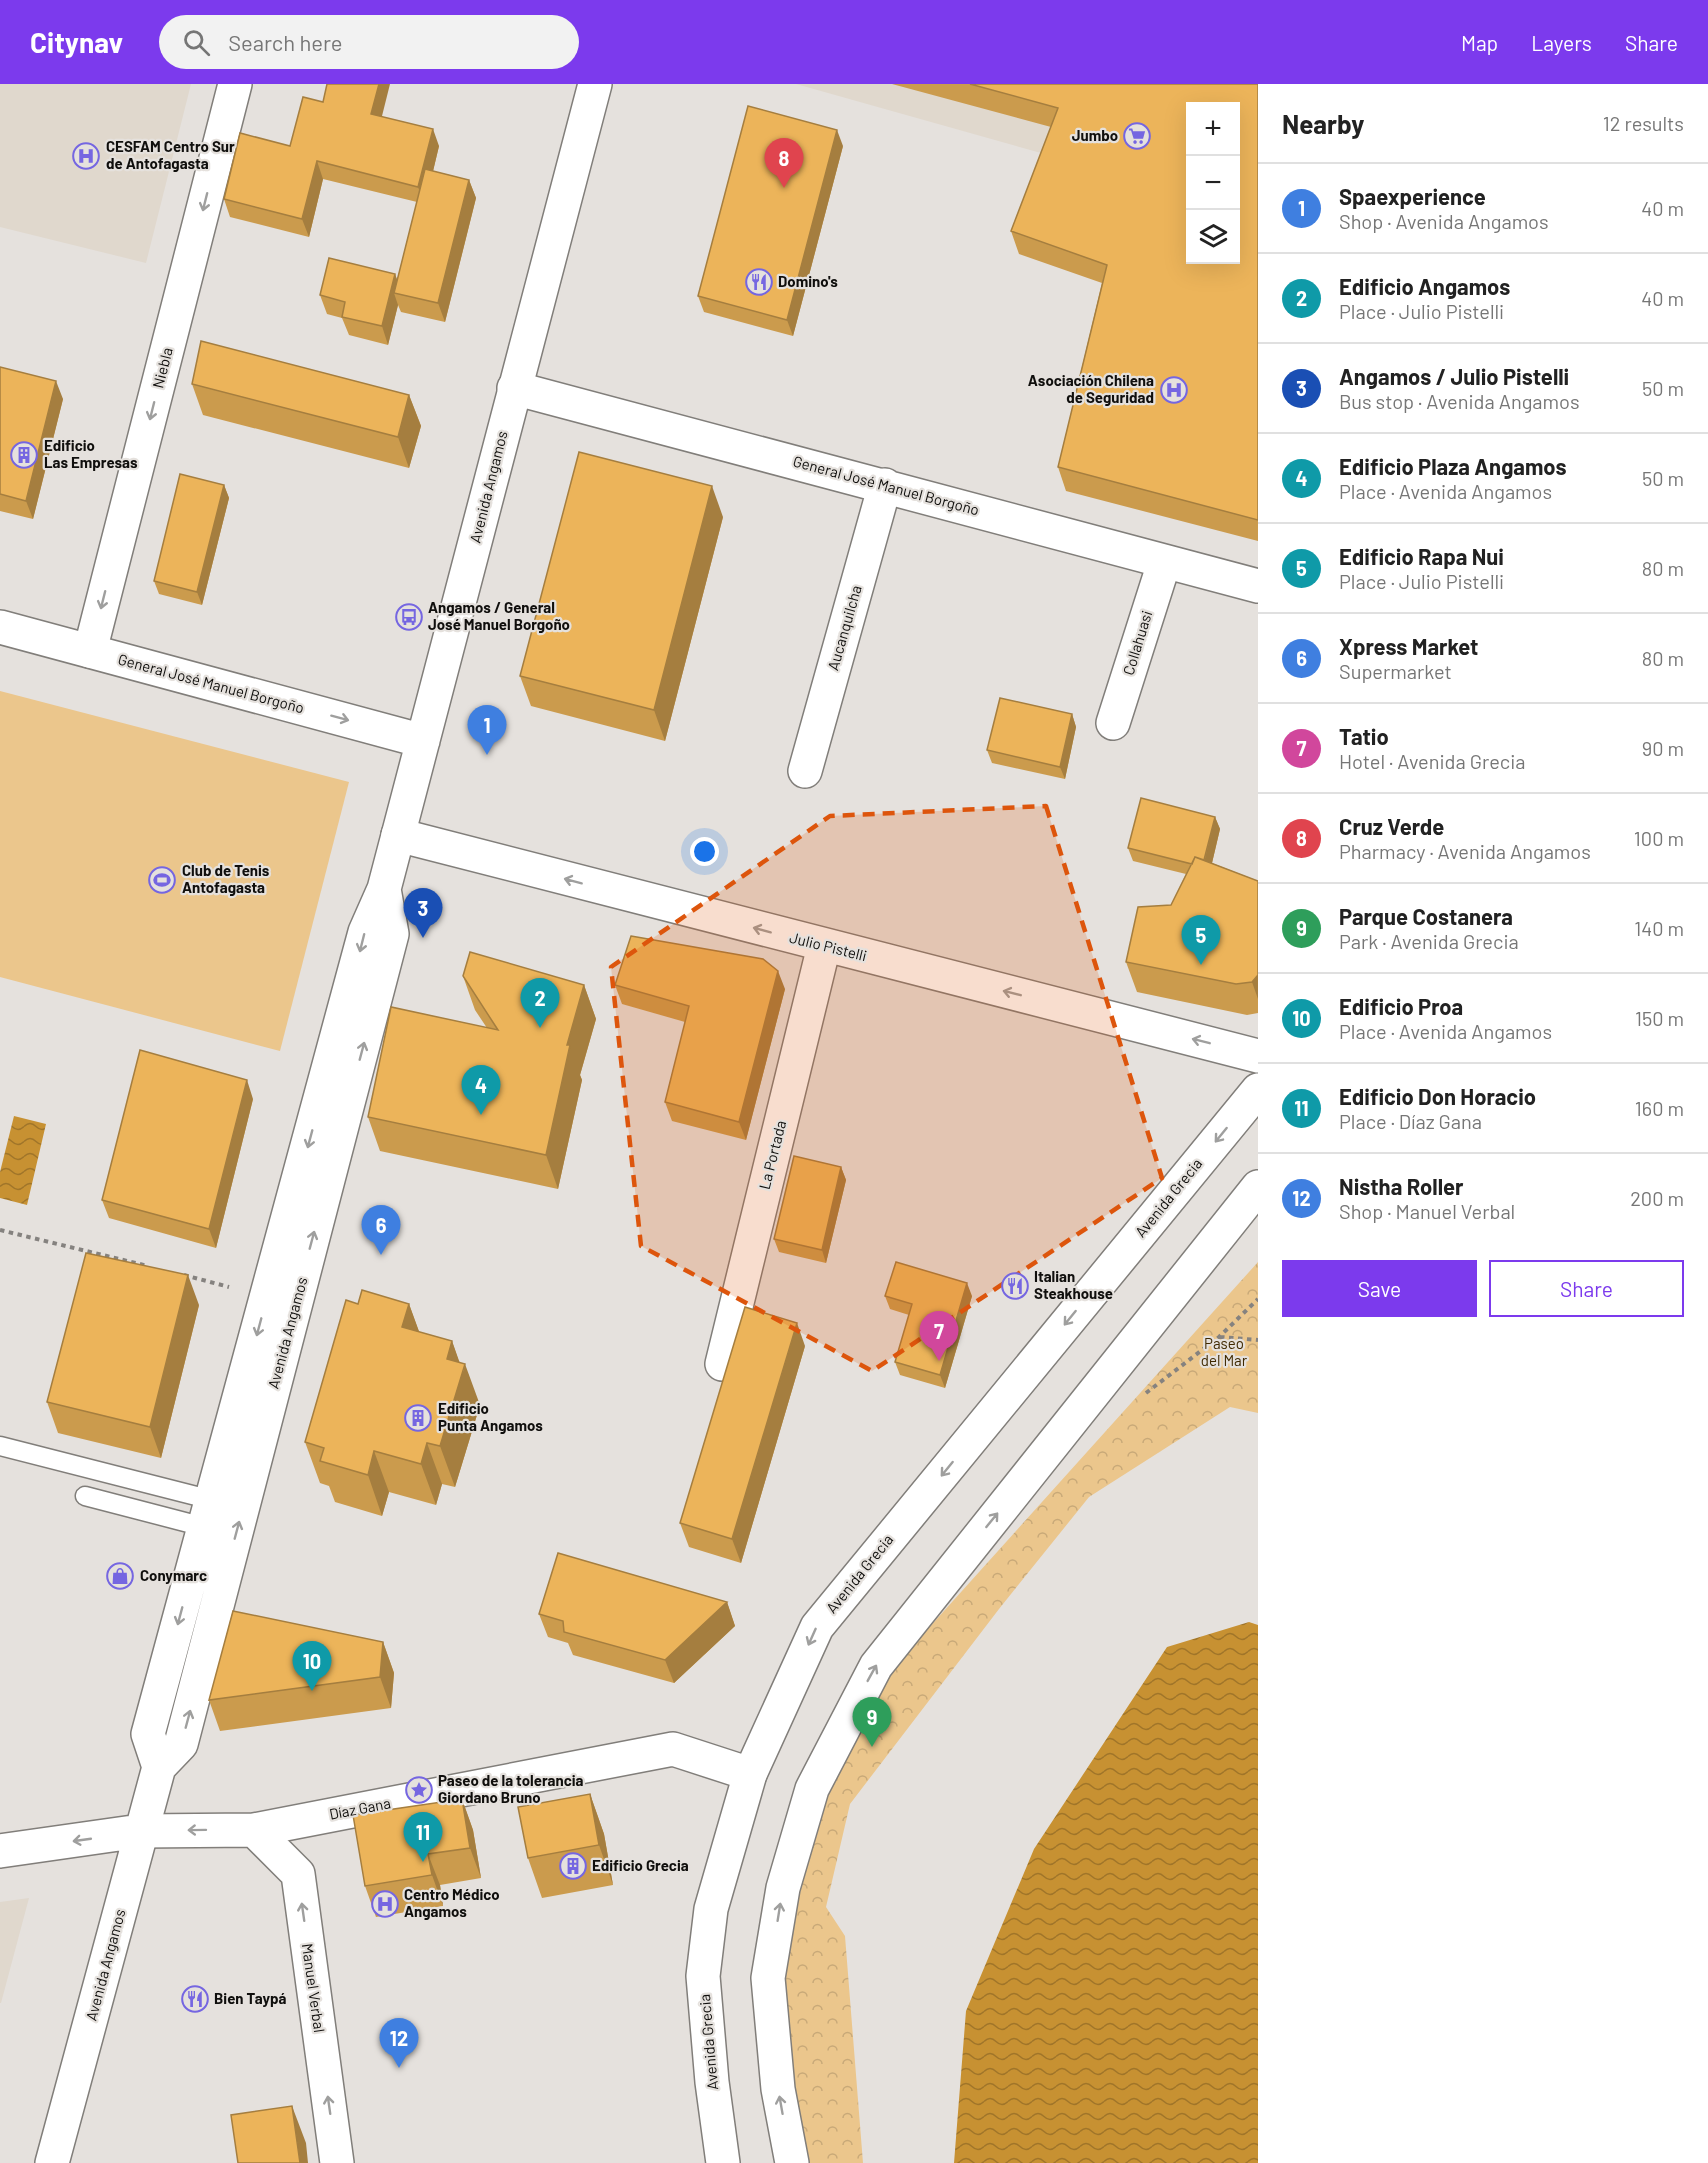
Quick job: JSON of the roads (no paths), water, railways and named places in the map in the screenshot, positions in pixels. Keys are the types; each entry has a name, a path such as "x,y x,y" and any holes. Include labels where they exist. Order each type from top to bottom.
{"main road":[{"name":"Niebla","path":"90,651 235,84"},
{"name":"Avenida Angamos","path":"159,1767 148,1734 268,1296 364,932 384,889 437,694 514,388 595,84"},
{"name":"General José Manuel Borgoño","path":"514,388 885,485 1164,563 1258,586"},
{"name":"Aucanquilcha","path":"805,771 885,485"},
{"name":"Collahuasi","path":"1113,723 1164,563"},
{"name":"General José Manuel Borgoño","path":"0,627 423,741"},
{"name":"Julio Pistelli","path":"398,835 1258,1056"},
{"name":"Avenida Angamos","path":"52,2163 159,1767 181,1744 392,934 384,889"},
{"name":"La Portada","path":"722,1364 824,946"},
{"name":"Avenida Grecia","path":"723,2163 712,2082 703,1976 711,1909 750,1774 817,1627 1258,1090"},
{"path":"792,2163 778,2089 768,1978 783,1888 812,1789 876,1666 1258,1187"},
{"name":"Díaz Gana","path":"0,1851 140,1831 254,1830 673,1749 750,1774"},
{"name":"Manuel Verbal","path":"254,1830 298,1874 337,2163"}],"lane":[{"path":"0,1446 208,1514"},
{"path":"84,1496 208,1514"}],"water":[{"path":"14,1116 46,1124 27,1205 0,1198 0,1172"},
{"path":"1249,1622 1258,1625 1258,2163 954,2163 966,2011 1034,1849 1167,1647"}],"place":[{"name":"Jumbo","path":"1137,136"},
{"name":"CESFAM Centro Sur de Antofagasta","path":"86,156"},
{"name":"Cruz Verde","path":"784,188"},
{"name":"Domino's","path":"759,282"},
{"name":"Asociación Chilena de Seguridad","path":"1174,390"},
{"name":"Edificio Las Empresas","path":"24,455"},
{"name":"Angamos / General José Manuel Borgoño","path":"409,617"},
{"name":"Spaexperience","path":"487,755"},
{"name":"Club de Tenis Antofagasta","path":"162,880"},
{"name":"Angamos / Julio Pistelli","path":"423,938"},
{"name":"Edificio Rapa Nui","path":"1201,965"},
{"name":"Edificio Angamos","path":"540,1028"},
{"name":"Edificio Plaza Angamos","path":"481,1115"},
{"name":"Xpress Market","path":"381,1255"},
{"name":"Italian Steakhouse","path":"1015,1286"},
{"name":"Tatio","path":"939,1361"},
{"name":"Edificio Punta Angamos","path":"418,1418"},
{"name":"Conymarc","path":"120,1576"},
{"name":"Edificio Proa","path":"312,1691"},
{"name":"Parque Costanera","path":"872,1747"},
{"name":"Paseo de la tolerancia Giordano Bruno","path":"419,1790"},
{"name":"Edificio Don Horacio","path":"423,1862"},
{"name":"Edificio Grecia","path":"573,1866"},
{"name":"Centro Médico Angamos","path":"385,1904"},
{"name":"Bien Taypá","path":"195,1999"},
{"name":"Nistha Roller","path":"399,2068"}],"park label":[{"name":"Paseo del Mar","path":"1224,1352"}]}
